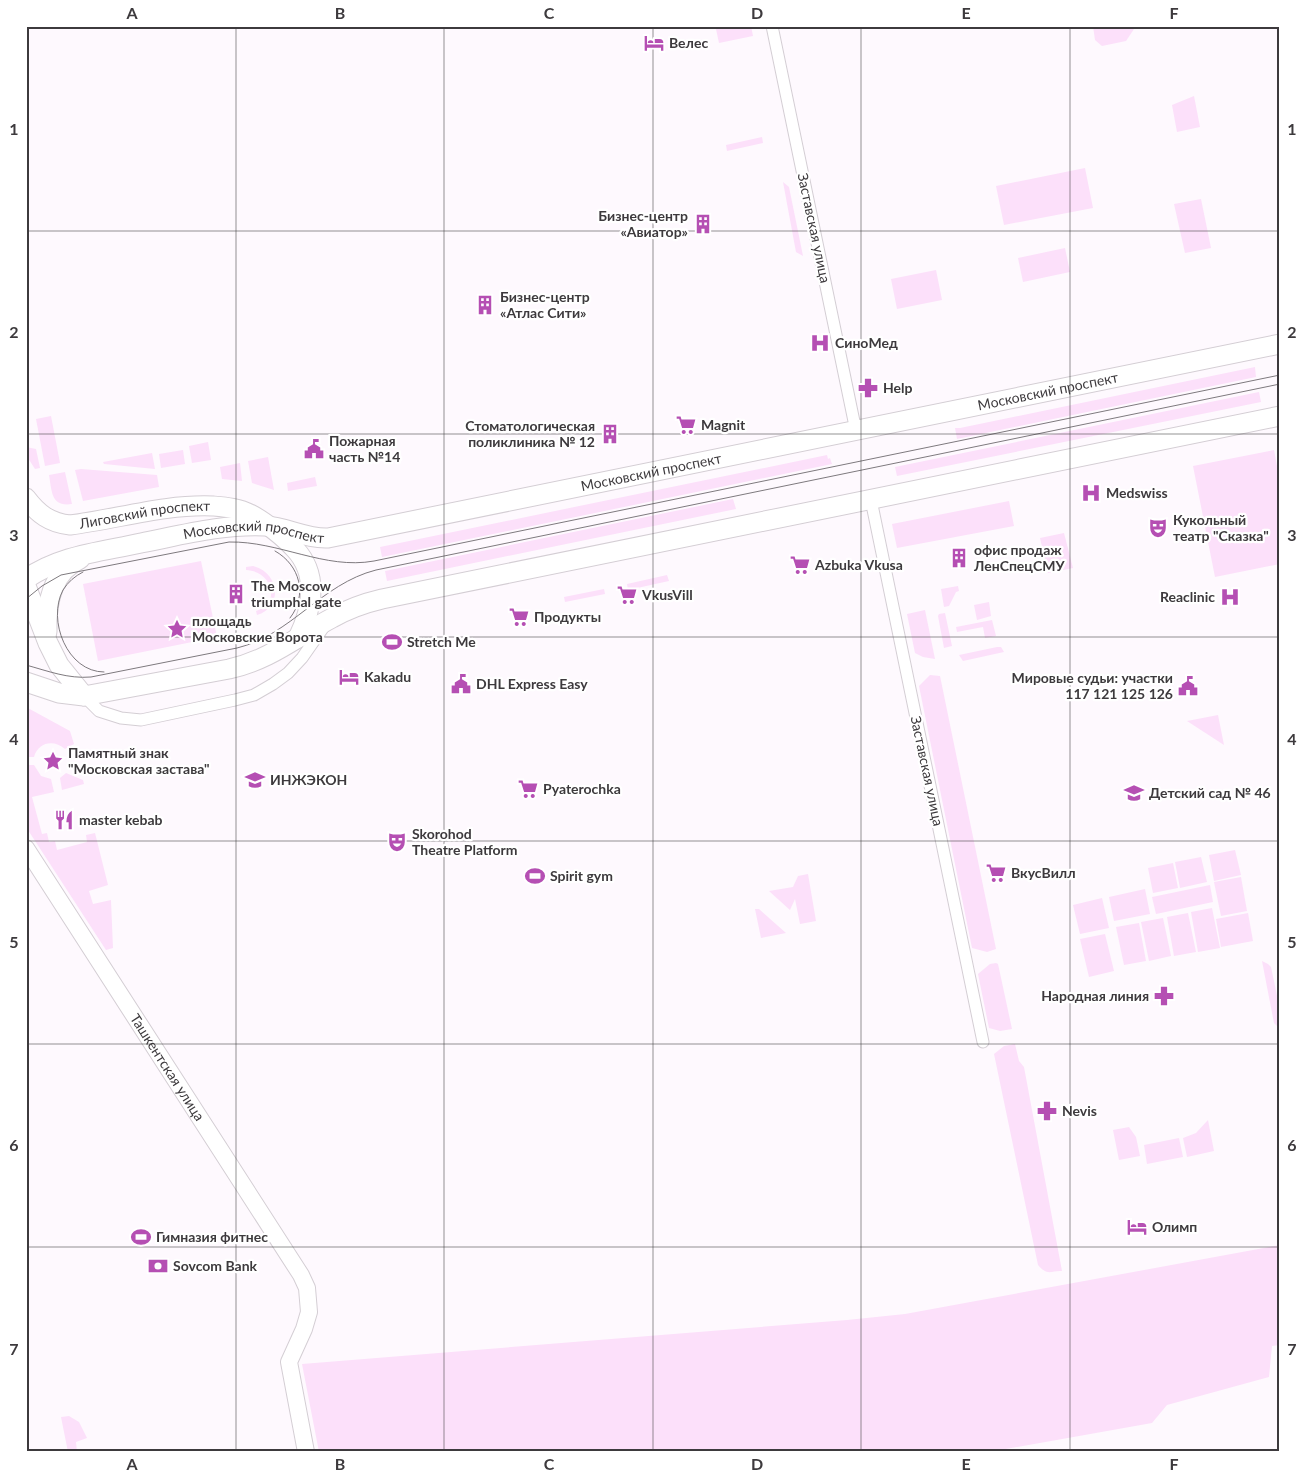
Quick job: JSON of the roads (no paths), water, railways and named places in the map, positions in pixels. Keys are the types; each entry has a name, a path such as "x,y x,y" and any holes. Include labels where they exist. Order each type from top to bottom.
{"main road":[{"name":"Московский проспект","path":"26,579 56,563 78,556 219,527 267,526 315,538 328,538 1280,344"},
{"path":"26,682 60,693 84,696 247,664 270,655 332,618 367,603 382,599 1280,416"},
{"name":"Лиговский проспект","path":"26,498 42,515 55,523 62,524 82,524 160,508 206,506 227,507 250,514 267,526"},
{"path":"267,526 298,552 310,579 310,606 298,638"},
{"path":"48,643 47,618 52,590 67,568 77,560 95,553"},
{"path":"26,586 48,643 59,665 84,696"}],"street":[{"name":"Заставская улица","path":"772,26 856,431"},
{"name":"Заставская улица","path":"871,500 983,1042"},
{"path":"84,696 99,711 121,718 141,720 236,700 254,694 273,684 288,672 302,658 332,618"},
{"name":"Ташкентская улица","path":"26,848 302,1275 307,1288 309,1302 308,1320 289,1362 306,1452"}],"tram line":[{"path":"26,599 42,586 61,575 229,542 266,546 338,562 374,561 1280,375"},
{"path":"26,665 66,676 91,677 237,648 274,632 339,586 356,577 376,570 1280,384"},
{"path":"275,551 290,564 299,581 299,600 290,618"},
{"path":"83,572 77,575 63,590 57,615 59,629 71,654 80,663 91,670 104,672"}],"place":[{"name":"Велес","path":"654,43"},
{"name":"Бизнес-центр «Авиатор»","path":"703,224"},
{"name":"Бизнес-центр «Атлас Сити»","path":"485,305"},
{"name":"СиноМед","path":"820,343"},
{"name":"Help","path":"868,388"},
{"name":"Magnit","path":"686,425"},
{"name":"Стоматологическая поликлиника № 12","path":"610,434"},
{"name":"Пожарная часть №14","path":"314,449"},
{"name":"Medswiss","path":"1091,493"},
{"name":"Кукольный театр \"Сказка\"","path":"1158,528"},
{"name":"офис продаж ЛенСпецСМУ","path":"959,558"},
{"name":"Azbuka Vkusa","path":"800,565"},
{"name":"The Moscow triumphal gate","path":"236,594"},
{"name":"VkusVill","path":"627,595"},
{"name":"Reaclinic","path":"1230,597"},
{"name":"Продукты","path":"519,617"},
{"name":"площадь Московские Ворота","path":"177,629"},
{"name":"Stretch Me","path":"392,642"},
{"name":"Kakadu","path":"349,677"},
{"name":"DHL Express Easy","path":"461,684"},
{"name":"Мировые судьи: участки 117 121 125 126","path":"1188,686"},
{"name":"Памятный знак \"Московская застава\"","path":"53,761"},
{"name":"ИНЖЭКОН","path":"255,780"},
{"name":"Pyaterochka","path":"528,789"},
{"name":"Детский сад № 46","path":"1134,793"},
{"name":"master kebab","path":"64,820"},
{"name":"Skorohod Theatre Platform","path":"397,842"},
{"name":"ВкусВилл","path":"996,873"},
{"name":"Spirit gym","path":"535,876"},
{"name":"Народная линия","path":"1164,996"},
{"name":"Nevis","path":"1047,1111"},
{"name":"Олимп","path":"1137,1227"},
{"name":"Гимназия фитнес","path":"141,1237"},
{"name":"Sovcom Bank","path":"158,1266"}]}
